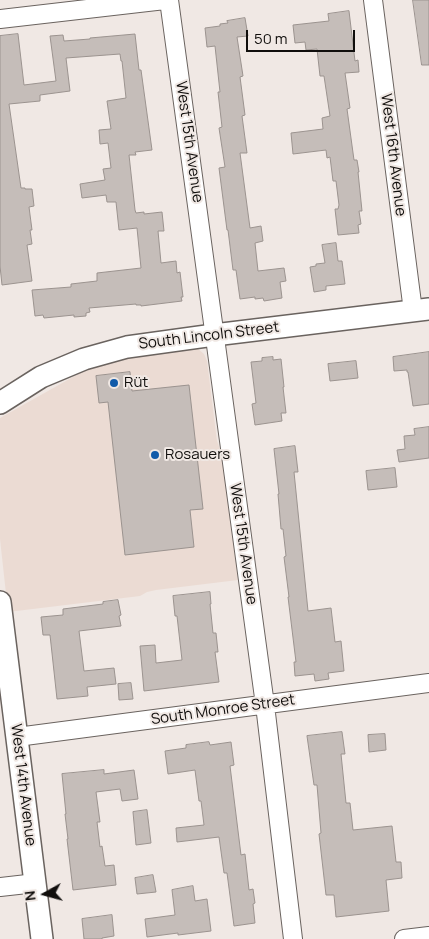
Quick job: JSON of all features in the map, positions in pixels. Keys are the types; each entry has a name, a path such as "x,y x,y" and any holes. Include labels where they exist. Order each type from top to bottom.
{"street":[{"path":"0,19 162,0"},
{"name":"West 15th Avenue","path":"162,0 214,335 264,705 293,939"},
{"name":"West 16th Avenue","path":"373,0 421,310"},
{"name":"South Lincoln Street","path":"0,403 42,377 84,359 127,347 421,310"},
{"name":"West 14th Avenue","path":"0,602 42,939"},
{"name":"South Monroe Street","path":"17,737 429,683"},
{"path":"0,887 36,883"},
{"path":"404,939 429,936"}],"shaded area":[{"path":"197,348 204,354 207,361 217,441 222,455 238,580 156,590 140,596 8,612 0,539 0,418 96,364 110,359"}],"building":[{"path":"413,0 429,0 429,65 422,65"},
{"path":"349,11 355,61 358,60 359,72 345,73 350,108 347,109 354,160 357,160 359,172 362,211 359,211 361,224 358,225 359,233 338,235 335,209 338,209 339,205 330,157 327,158 326,150 293,154 291,133 323,129 322,118 330,116 324,76 320,76 317,49 306,50 305,42 295,43 293,25 329,21 328,14"},
{"path":"245,18 248,36 237,37 243,76 240,77 245,115 242,116 247,153 240,153 250,228 261,226 263,241 255,243 258,271 284,268 286,281 280,282 282,298 264,301 263,298 255,299 255,297 240,299 236,270 233,270 219,168 225,167 219,128 222,127 215,46 207,47 205,28 220,26 220,24 228,23 227,21"},
{"path":"18,34 24,85 56,81 50,36 63,35 64,41 135,34 152,150 135,152 136,155 129,155 135,210 136,213 144,212 144,214 162,212 164,231 158,231 161,263 176,261 177,273 180,272 182,301 141,306 136,304 89,308 90,312 86,313 86,316 74,317 74,315 44,318 43,315 35,316 32,290 71,287 71,284 97,281 97,273 141,268 137,228 119,230 116,202 107,202 106,195 82,198 80,184 105,180 103,169 111,168 108,143 100,144 99,130 111,129 107,101 126,98 120,54 66,58 70,91 40,95 40,101 9,104 21,188 32,189 34,206 29,207 32,244 27,245 32,281 2,285 0,266 0,36"},
{"path":"336,243 338,261 342,261 345,284 326,286 326,290 314,292 310,267 325,263 322,245"},
{"path":"429,352 429,404 413,406 408,372 407,370 394,371 393,357"},
{"path":"273,357 273,360 281,359 286,413 281,413 282,421 255,425 252,404 256,403 251,362"},
{"path":"356,361 358,378 330,381 328,364"},
{"name":"Rosauers","path":"130,372 132,391 189,385 203,509 190,510 194,547 125,555 108,402 99,403 96,376"},
{"path":"429,427 429,458 399,462 397,450 405,449 404,436 415,435 414,429"},
{"path":"295,446 298,472 294,472 308,611 331,608 335,642 341,641 344,671 328,673 329,679 315,681 314,674 295,676 294,662 296,662 274,449"},
{"path":"395,468 397,487 368,490 366,471"},
{"path":"210,592 213,633 216,633 218,652 215,652 219,682 144,691 140,646 155,645 156,663 182,660 173,596"},
{"path":"118,600 121,626 79,631 84,671 114,668 116,684 87,687 88,696 57,699 50,635 43,635 41,617 63,615 63,609 103,604 103,602"},
{"path":"131,683 133,699 119,700 118,684"},
{"path":"342,732 345,754 341,754 346,803 350,803 353,830 392,826 396,862 401,862 402,878 386,880 389,911 336,917 334,895 326,895 319,834 321,833 317,785 314,785 307,736"},
{"path":"385,734 386,750 369,752 368,735"},
{"path":"209,742 210,745 231,742 234,765 230,766 241,855 245,854 249,890 253,889 255,923 234,926 227,873 224,873 219,837 177,842 176,828 204,825 201,801 199,801 195,770 168,774 165,751 186,748 186,745"},
{"path":"104,770 104,774 134,770 138,799 122,801 120,789 96,792 100,822 97,822 100,847 102,846 105,866 114,865 116,885 73,890 62,774"},
{"path":"147,810 151,843 136,845 133,812"},
{"path":"153,875 156,892 137,894 135,878"},
{"path":"193,886 195,901 207,899 211,931 147,937 145,919 175,915 172,890"},
{"path":"112,915 114,936 102,939 84,939 82,919"}],"place":[{"name":"Rüt","path":"114,383"},
{"name":"Rosauers","path":"155,455"}]}
